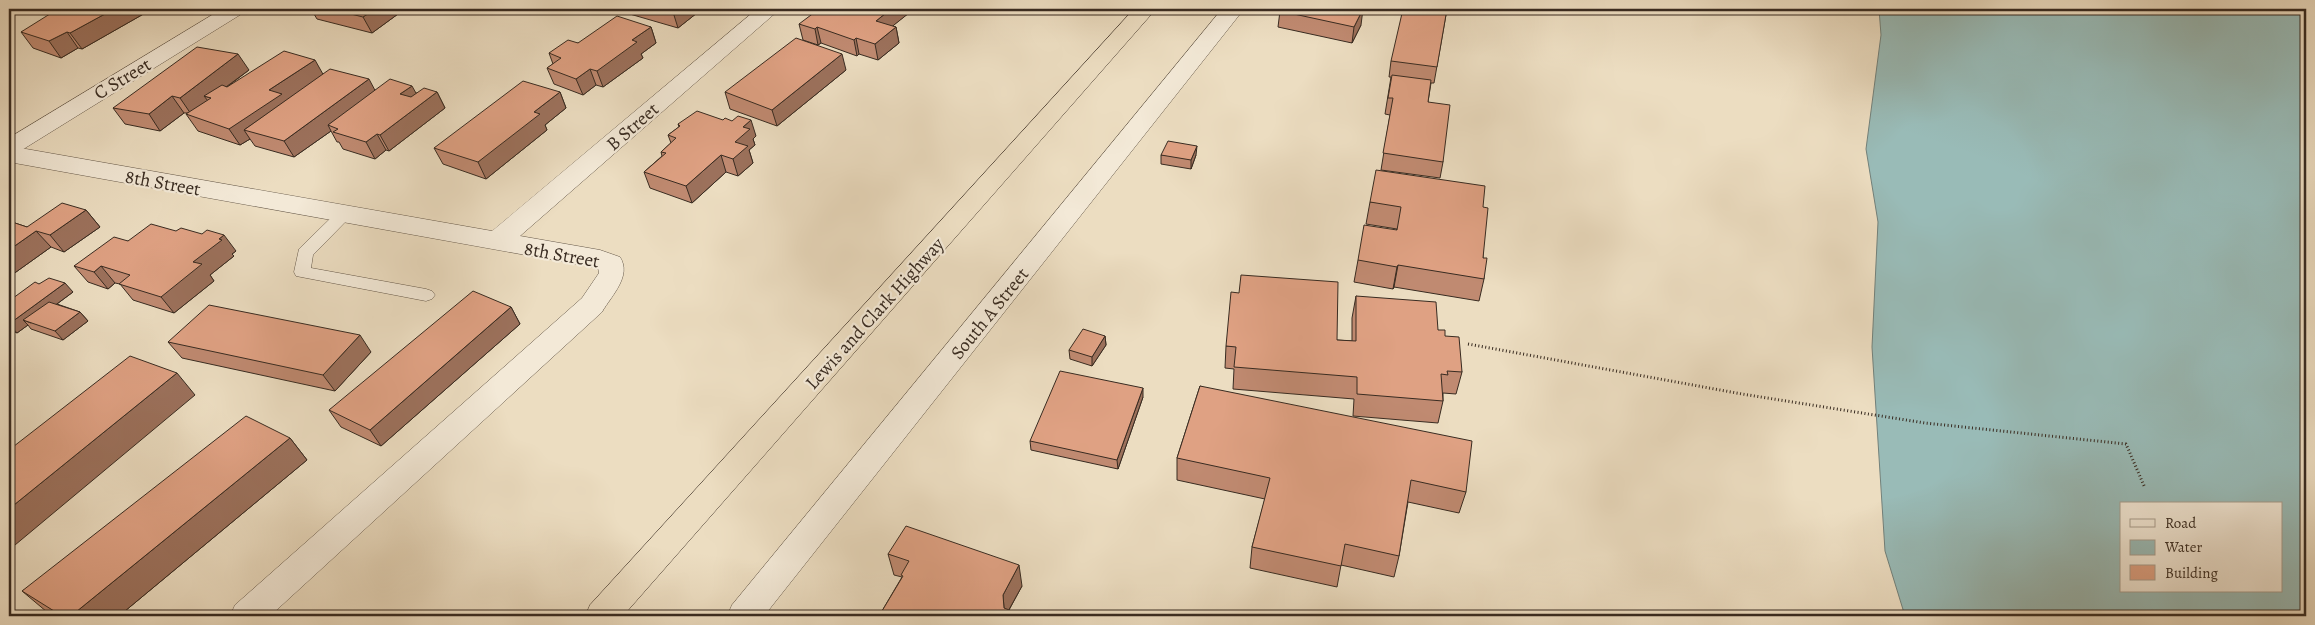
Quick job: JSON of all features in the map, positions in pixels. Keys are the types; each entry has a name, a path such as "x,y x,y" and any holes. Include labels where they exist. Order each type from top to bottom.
{"highway":[{"name":"Lewis and Clark Highway","path":"602,616 1145,9"}],"street":[{"name":"C Street","path":"9,148 236,9"},
{"name":"B Street","path":"496,242 769,9"},
{"name":"South A Street","path":"744,616 1233,9"},
{"name":"8th Street","path":"9,154 600,259 611,264 612,274 592,305 247,616"}],"lane":[{"path":"345,214 305,253 302,272 426,295"}],"path":[{"path":"1468,344 1742,394 1925,423 2126,444 2145,488"}],"water":[{"path":"1879,9 2306,9 2306,616 1905,616 1885,551 1872,347 1878,222 1866,149 1881,35"}],"building":[{"path":"75,9 114,9 70,33 67,32 49,41 21,32 53,12 62,10 69,12"},
{"path":"331,9 375,9 363,17"},
{"path":"663,9 677,9 673,12"},
{"path":"819,9 891,9 876,21 896,27 875,44 856,38 854,40 817,27 815,29 799,24"},
{"path":"1281,9 1363,9 1354,27 1280,11"},
{"path":"1403,9 1447,9 1437,67 1391,61"},
{"path":"617,16 651,27 632,40 637,42 597,71 590,69 576,79 547,68 561,58 549,53 568,40 578,43"},
{"path":"796,38 842,54 772,110 725,92"},
{"path":"197,47 238,54 180,98 172,96 149,114 113,108"},
{"path":"284,51 315,60 269,90 282,94 229,129 186,114 211,98 204,96 222,85 227,87"},
{"path":"330,69 369,79 284,141 244,130"},
{"path":"1392,75 1431,80 1428,102 1450,105 1443,162 1383,153 1393,98 1388,98"},
{"path":"390,79 412,86 400,94 411,97 424,88 437,92 380,135 377,134 366,142 333,132 338,129 328,125"},
{"path":"523,81 560,92 534,112 540,114 478,162 434,148"},
{"path":"697,111 723,120 725,118 732,121 738,116 751,120 743,127 750,129 735,142 748,146 733,159 721,155 686,186 644,172 666,153 661,152 676,138 668,135 680,126 678,124"},
{"path":"1168,141 1197,146 1191,160 1161,155"},
{"path":"1376,170 1485,186 1483,207 1488,208 1483,258 1487,258 1484,279 1358,260 1364,225 1397,230 1401,207 1370,202"},
{"path":"62,203 86,210 50,235 36,231 9,250 9,221 27,227"},
{"path":"151,224 176,231 181,228 202,234 207,230 224,235 219,239 222,240 193,262 202,264 161,297 119,284 130,275 101,266 94,272 74,266 114,237 128,241"},
{"path":"1241,275 1338,282 1337,340 1356,341 1356,296 1436,302 1438,330 1445,330 1445,336 1459,337 1462,372 1447,371 1448,375 1441,374 1443,401 1357,394 1357,377 1234,367 1236,347 1226,346 1231,292 1239,293"},
{"path":"49,278 65,283 9,324 9,301 35,282 39,284"},
{"path":"473,291 511,307 370,430 329,410"},
{"path":"49,302 80,312 55,331 23,320"},
{"path":"209,305 360,335 323,375 168,342"},
{"path":"1083,329 1105,336 1092,357 1069,350"},
{"path":"130,356 177,373 9,509 9,450"},
{"path":"1060,371 1143,388 1117,460 1030,441"},
{"path":"1200,386 1472,441 1466,492 1411,480 1399,556 1345,544 1341,566 1252,547 1270,478 1177,458"},
{"path":"246,416 290,438 71,616 62,616 22,591"},
{"path":"906,526 1019,565 1003,595 1004,608 1025,616 879,616 903,576 901,575 909,561 888,554"},
{"path":"1027,611 1041,616 1025,616"}]}
